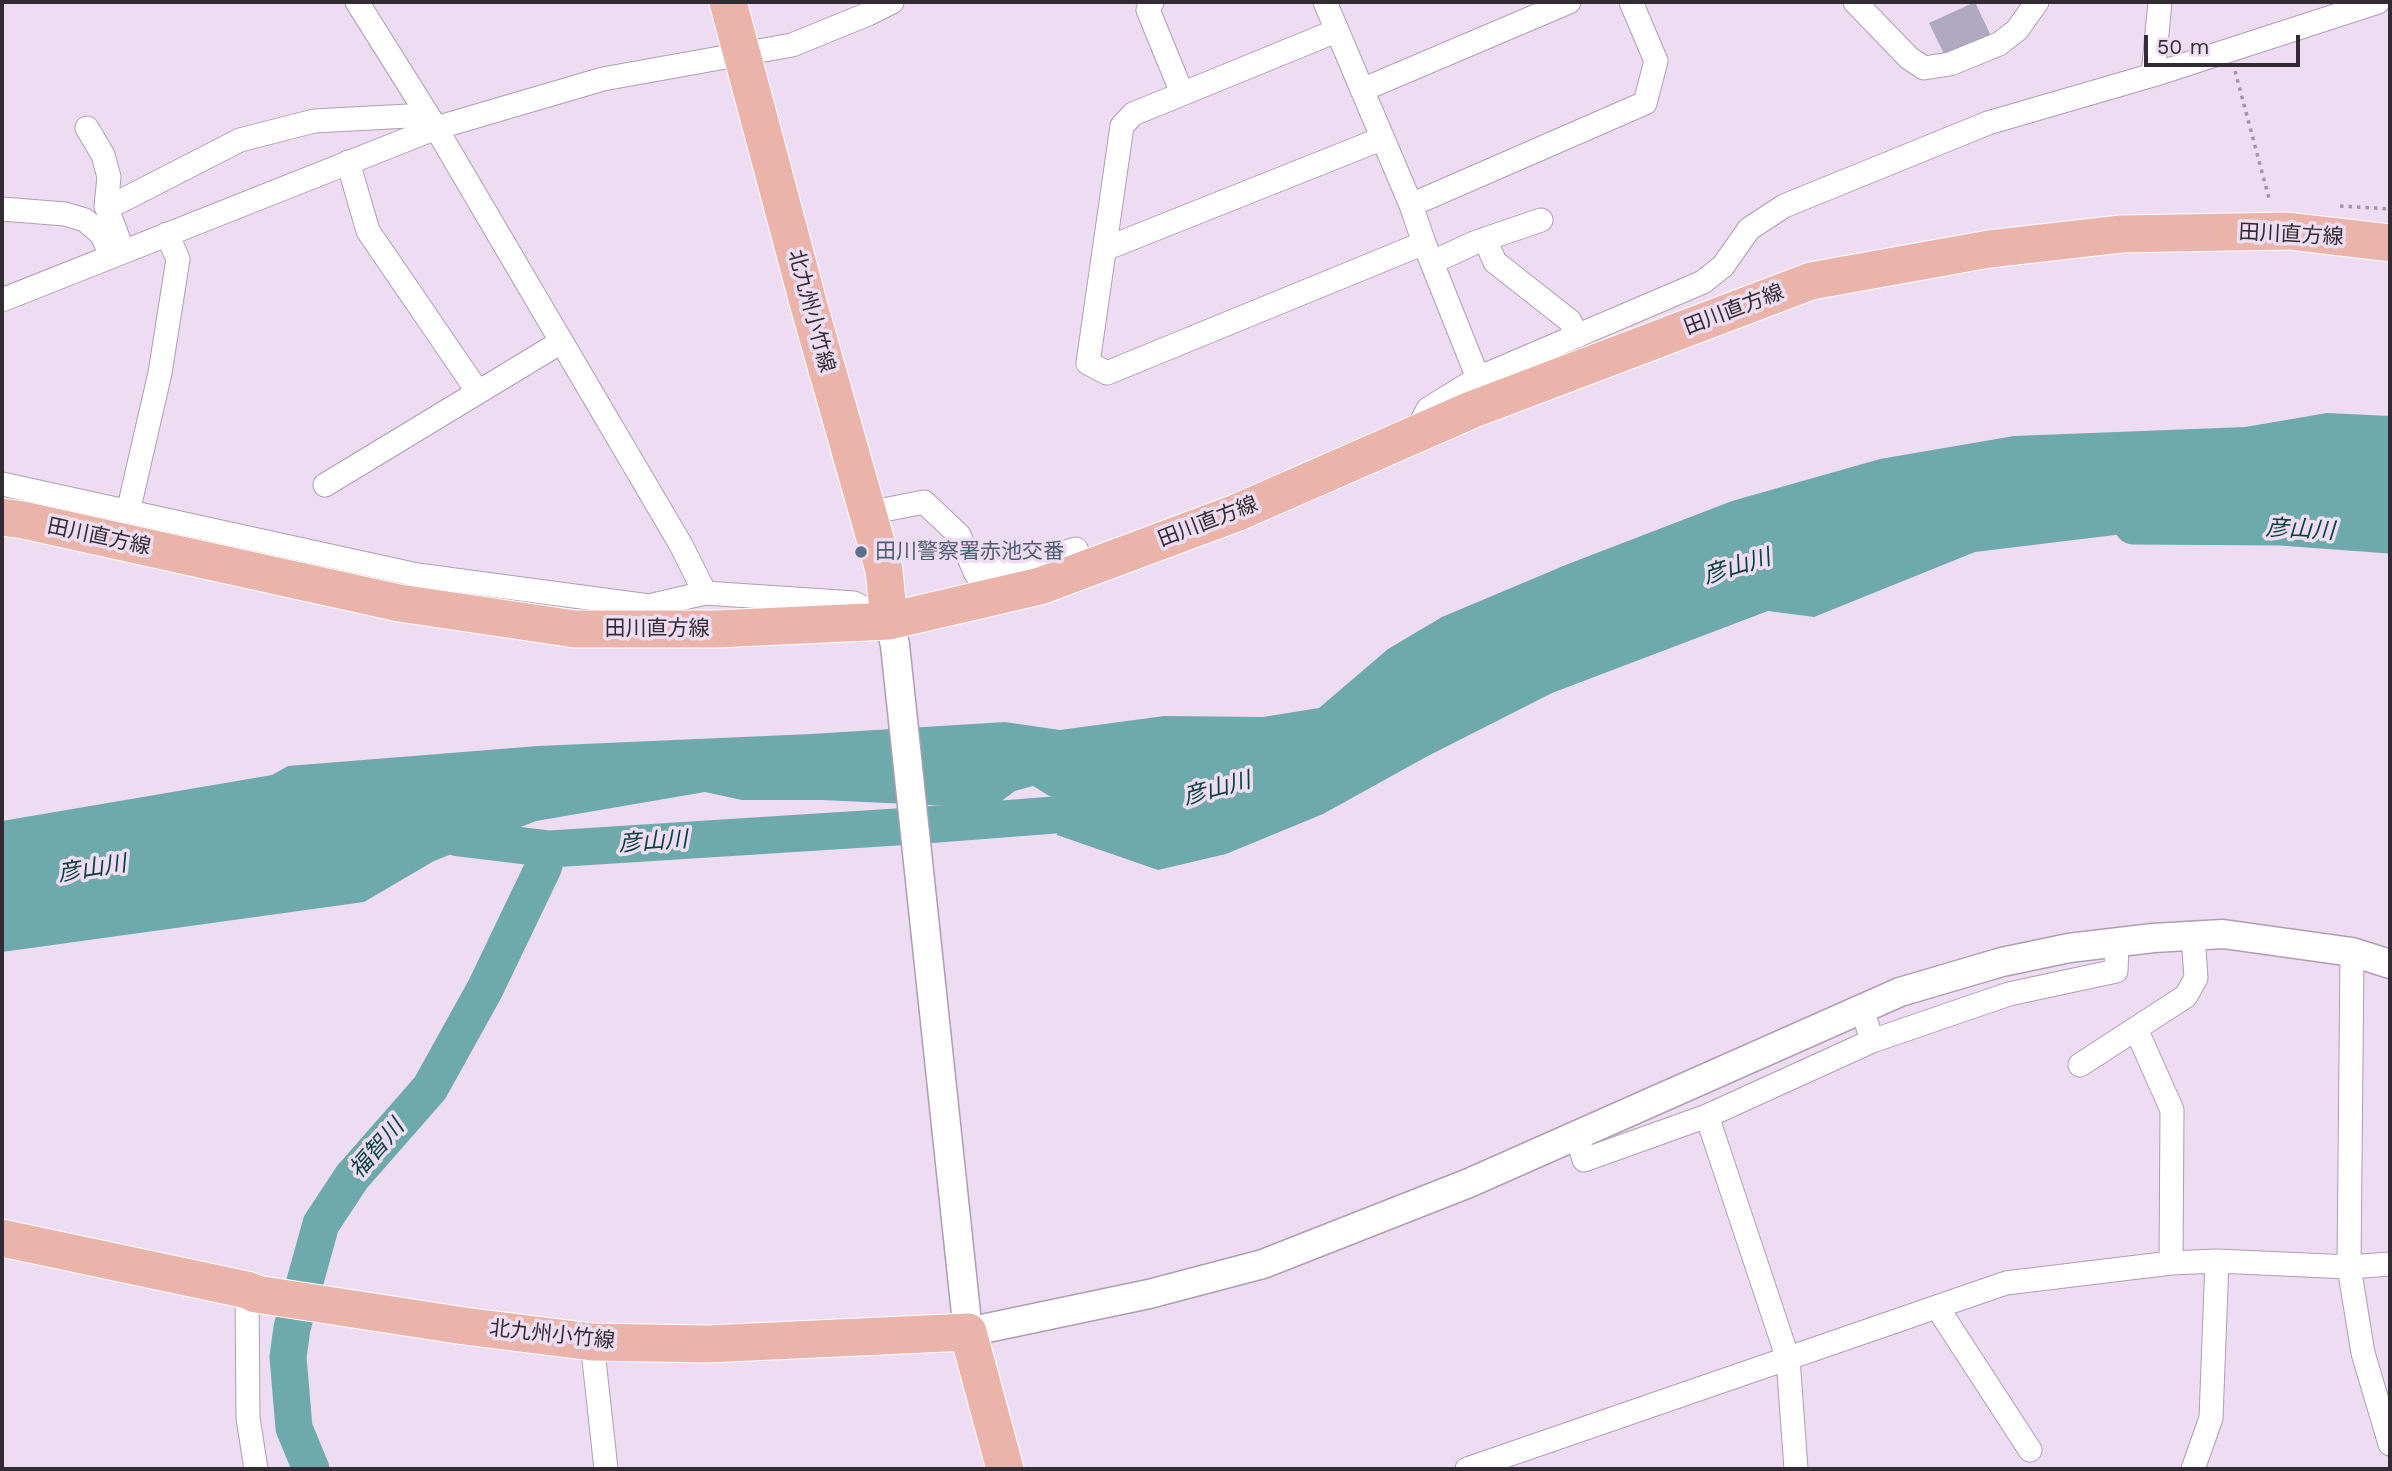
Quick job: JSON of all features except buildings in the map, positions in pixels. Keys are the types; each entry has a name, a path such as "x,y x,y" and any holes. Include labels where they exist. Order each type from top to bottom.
{"main road":[{"name":"北九州小竹線","path":"728,2 809,306 884,570 892,633"},
{"name":"田川直方線","path":"2,517 399,603 575,629 892,633 1040,586 1236,513 1471,410 1811,281 1989,249 2121,234 2288,231 2390,243"},
{"name":"北九州小竹線","path":"2,1238 332,1307 592,1342 708,1344 967,1318"},
{"path":"967,1318 1005,1469"}],"street":[{"path":"356,2 431,121 681,545 705,593"},
{"path":"2,300 348,162 431,121 603,79 792,45 892,2"},
{"path":"1152,2 1148,10 1182,93"},
{"path":"1325,2 1411,205 1478,378"},
{"path":"1362,90 1569,2"},
{"path":"1411,205 1645,103 1656,61 1631,2"},
{"path":"1855,2 1909,58 1924,68 1950,64 1999,44 2017,30 2037,2"},
{"path":"2153,75 2160,2"},
{"path":"1413,437 1429,409 1478,378 1703,282 1723,266 1749,229 1784,206 1988,122 2153,75 2378,2"},
{"path":"1336,31 1133,114 1122,126 1088,363 1107,373 1428,253 1485,239 1541,220"},
{"path":"106,206 121,201 240,140 314,121 431,121"},
{"path":"87,128 103,155 109,177 106,206 117,254"},
{"path":"1105,249 1381,139"},
{"path":"348,162 368,231 478,392"},
{"path":"2,209 65,214 85,220 117,254"},
{"path":"128,512 160,373 178,259 167,234"},
{"path":"1485,239 1495,262 1570,321 1577,336"},
{"path":"325,485 561,342"},
{"path":"2,484 417,575 649,606 705,593 854,603 892,633 967,1318 1149,1294 1263,1264 1469,1183 1899,992 2002,962 2069,948 2223,934 2351,952 2390,964"},
{"path":"868,513 924,502 959,535 976,574 996,571 1076,548 1085,569"},
{"path":"2080,1065 2186,996 2196,978 2193,936"},
{"path":"1577,1135 1584,1160 1707,1116 1871,1041 2009,994 2116,971 2117,942"},
{"path":"2351,952 2349,1267 2363,1353 2390,1444"},
{"path":"1862,1008 1871,1041"},
{"path":"2136,1029 2172,1111 2171,1263"},
{"path":"1707,1116 1788,1359 1797,1469"},
{"path":"2193,1469 2211,1418 2217,1261"},
{"path":"1467,1469 2006,1283 2171,1263 2217,1261 2349,1267 2390,1264"},
{"path":"252,1292 248,1418 256,1469"},
{"path":"1937,1307 2030,1450"},
{"path":"592,1342 606,1469"}],"path":[{"path":"2230,50 2270,203"},
{"path":"2337,206 2390,209"}],"water":[{"path":"2327,413 2390,416 2390,538 2280,515 1975,552 1814,617 1768,611 1552,693 1426,757 1323,814 1226,854 1158,870 1057,835 1056,800 1033,786 1015,791 992,808 822,800 742,800 705,792 536,821 434,861 364,902 2,952 2,821 272,775 288,766 538,746 1005,722 1060,730 1164,716 1263,717 1319,708 1388,649 1442,617 1568,564 1732,501 1880,459 2014,436 2245,427"}],"waterway":[{"name":"彦山川","path":"2133,526 2281,527 2390,535"},
{"name":"彦山川","path":"435,833 550,849 1106,811"},
{"name":"福智川","path":"311,1469 294,1428 288,1357 292,1328 321,1224 352,1177 430,1088 485,989 543,868 549,849"}],"place":[{"name":"田川警察署赤池交番","path":"861,552"}]}
